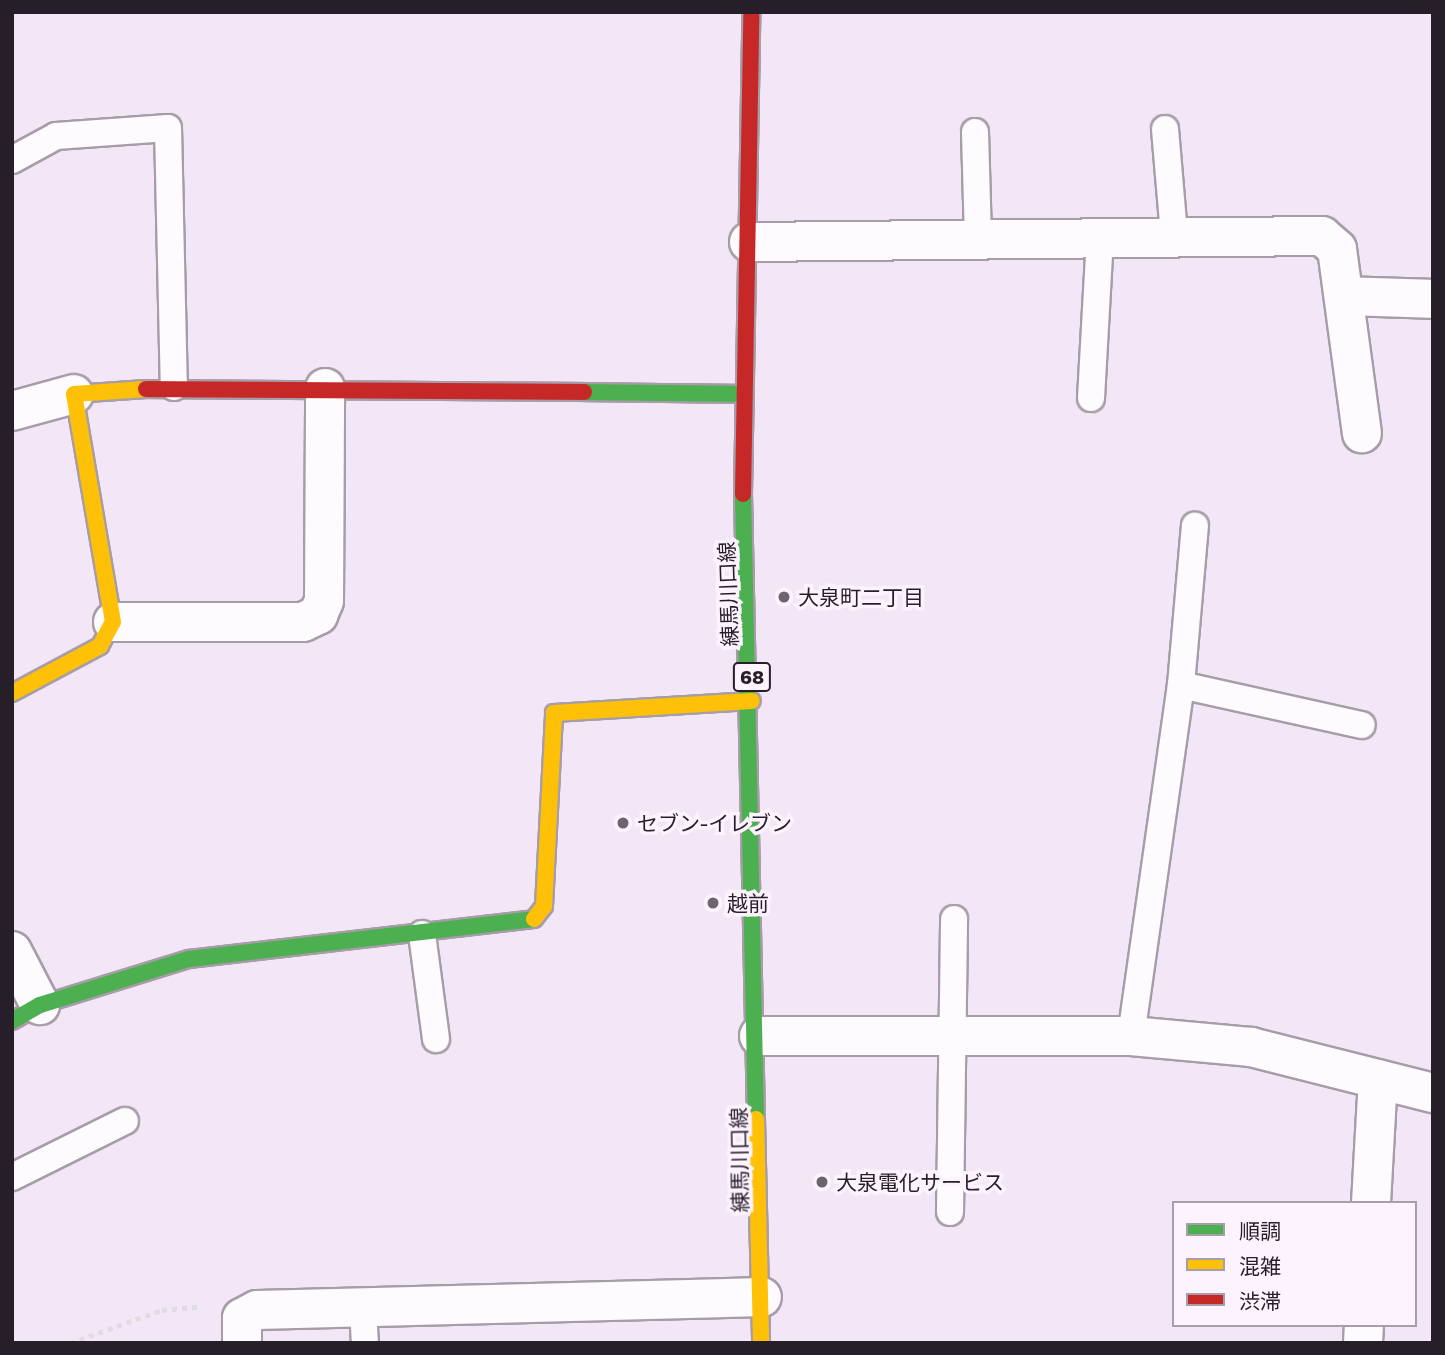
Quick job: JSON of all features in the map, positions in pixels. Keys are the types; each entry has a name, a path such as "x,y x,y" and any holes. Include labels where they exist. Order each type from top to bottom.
{"street":[{"name":"練馬川口線","path":"751,12 749,242 741,394 752,701 759,1036 761,1343"},
{"path":"749,242 1174,235 1322,236 1337,249 1362,433"},
{"path":"1344,296 1433,299"},
{"path":"12,411 74,394 174,387 741,394"},
{"path":"113,622 303,622 318,615 324,601 325,387"},
{"path":"12,693 100,646 113,622 74,394"},
{"path":"12,951 26,1013 189,959 536,919 544,906 554,713 567,707 752,701"},
{"path":"759,1036 1131,1035 1251,1047 1433,1093"},
{"path":"1371,1201 1378,1079"},
{"path":"244,1328 364,1325 762,1297"}],"lane":[{"path":"12,160 56,136 168,128 174,387"},
{"path":"1165,129 1174,235"},
{"path":"975,132 978,238"},
{"path":"1091,398 1100,237"},
{"path":"1131,1035 1181,685 1195,526"},
{"path":"1181,685 1362,725"},
{"path":"950,1212 954,919"},
{"path":"422,934 436,1039"},
{"path":"12,1177 125,1121"}],"path":[{"path":"70,1343 162,1310 216,1305 244,1328"}],"traffic: fast":[{"path":"584,392 741,394"},
{"path":"743,494 756,1119"},
{"path":"12,1021 40,1005 189,959 534,919"}],"traffic: slow":[{"path":"12,693 100,646 113,622 74,394 146,389"},
{"path":"534,919 544,906 554,713 752,701"},
{"path":"756,1119 761,1343"}],"traffic: jam":[{"path":"743,494 751,12"},
{"path":"146,389 584,392"}],"place":[{"name":"大泉町二丁目","path":"784,597"},
{"name":"セブン-イレブン","path":"623,823"},
{"name":"越前","path":"713,903"},
{"name":"大泉電化サービス","path":"822,1182"}]}
